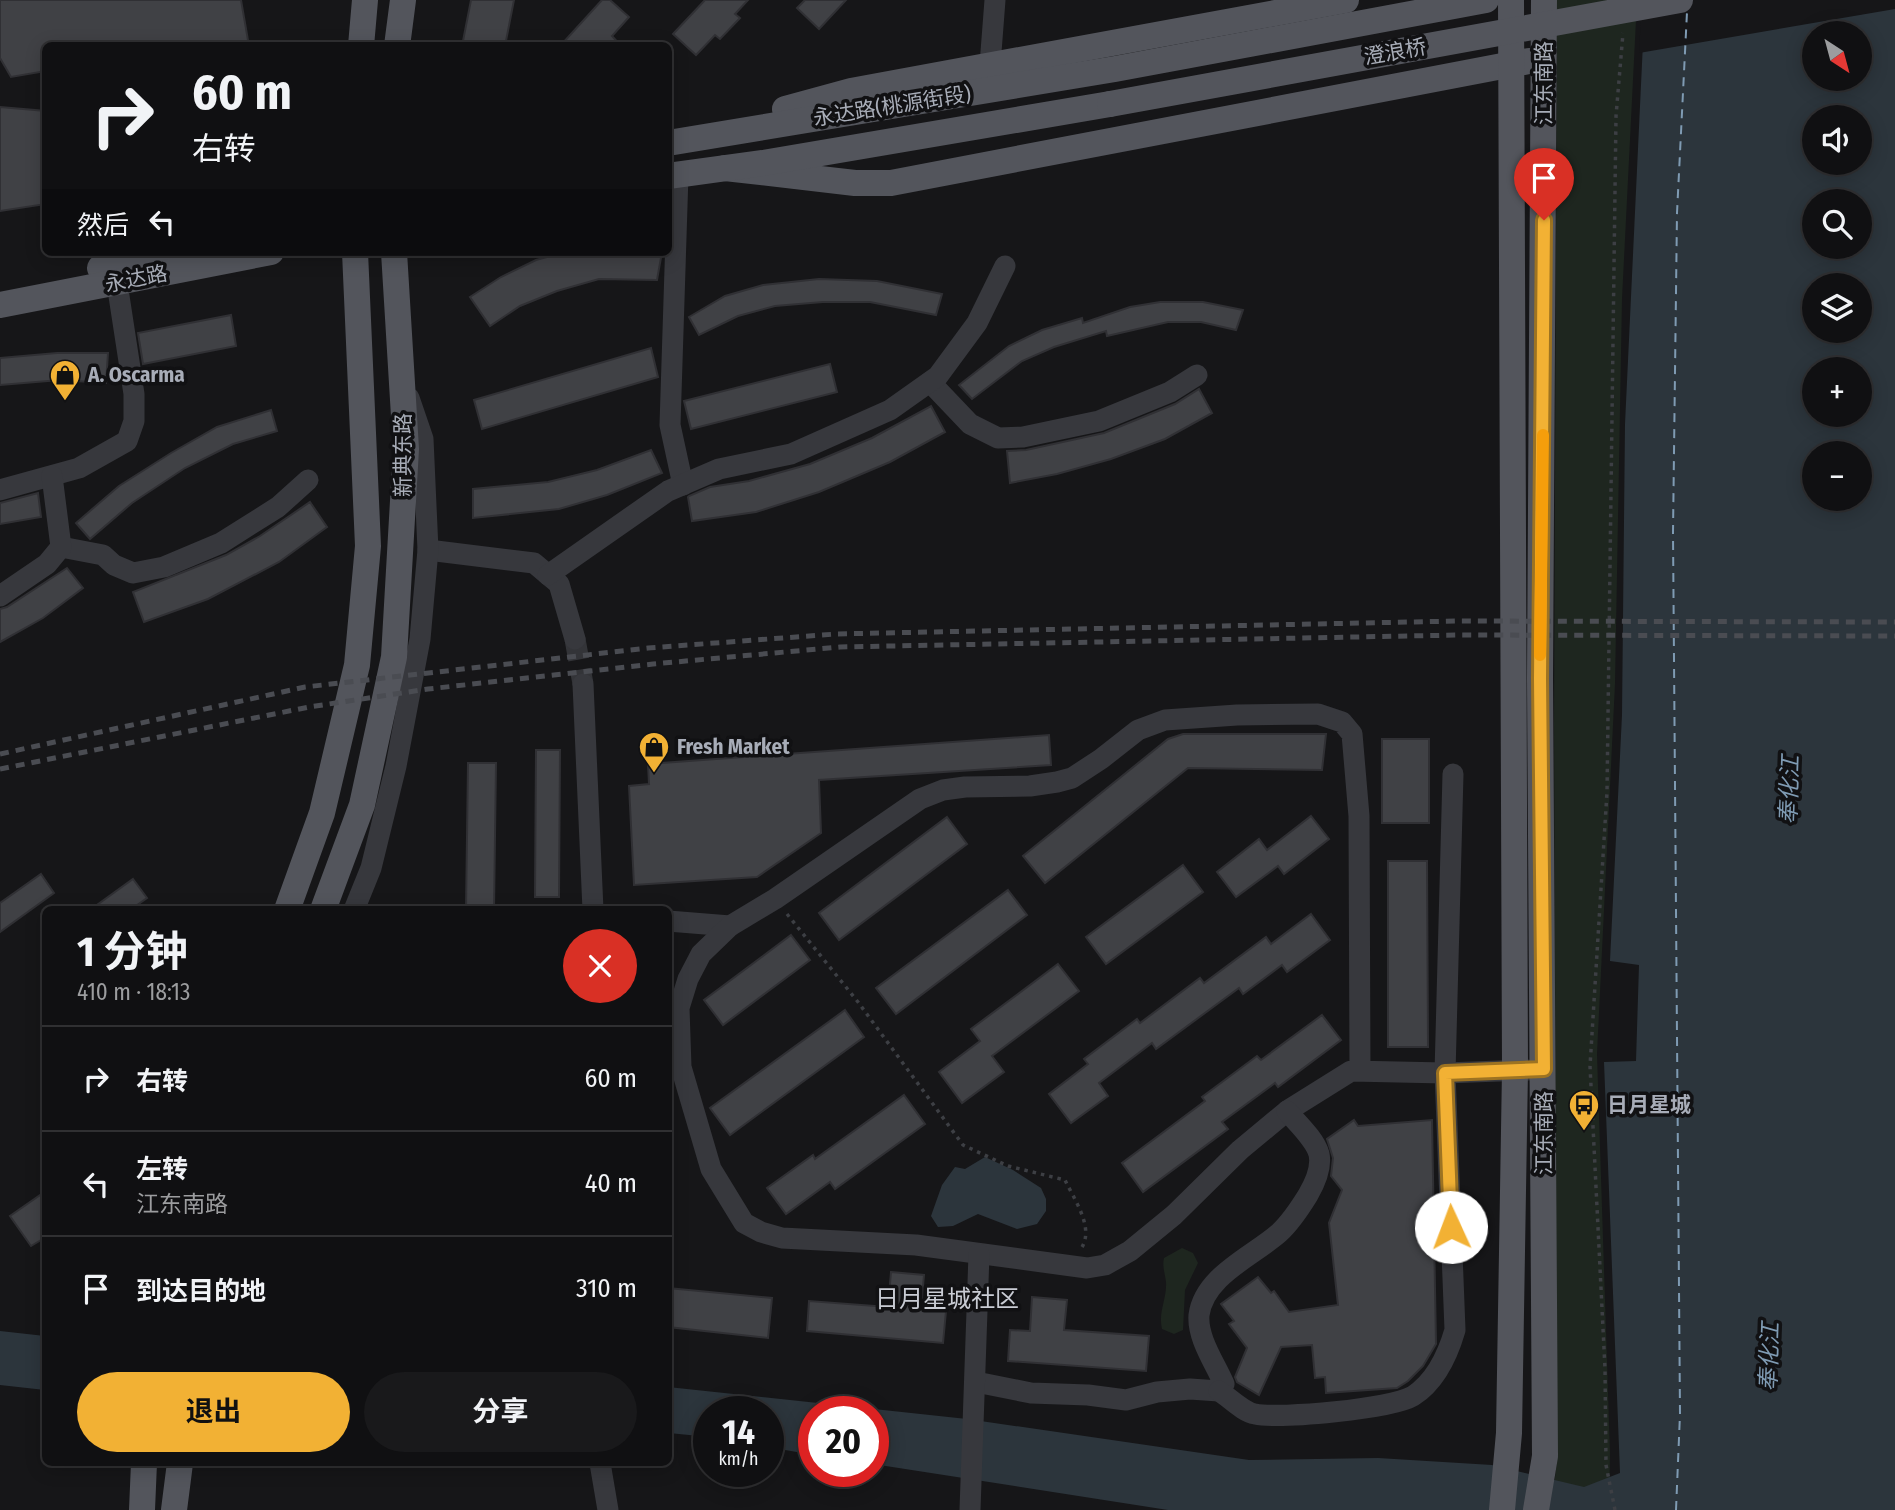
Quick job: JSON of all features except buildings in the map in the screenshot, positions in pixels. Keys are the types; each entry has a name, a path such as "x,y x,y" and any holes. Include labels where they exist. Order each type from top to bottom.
{"main road":[{"path":"361,42 365,0"},
{"path":"398,42 403,0"},
{"path":"672,141 851,91 1346,0"},
{"name":"澄浪桥","path":"1115,69 1486,0"},
{"name":"江东南路","path":"1502,1510 1509,1433 1515,1070 1511,0"},
{"name":"江东南路","path":"1536,1510 1545,1456 1540,692 1544,0"},
{"name":"澄浪桥","path":"1110,104 1681,0"},
{"path":"725,168 855,183 891,183 1544,58"},
{"name":"永达路(桃源街段)","path":"672,141 1115,69"},
{"name":"永达路(桃源街段)","path":"673,176 1110,104"},
{"name":"永达路","path":"0,289 155,256"},
{"name":"永达路","path":"0,304 251,256"},
{"path":"288,906 322,813 357,665 368,545 355,256"},
{"name":"新典东路","path":"324,906 362,805 394,657 406,449 394,256"},
{"path":"142,1510 144,1466"},
{"path":"174,1510 180,1466"}],"street":[{"path":"990,65 995,0"},
{"path":"673,176 670,425 683,485"},
{"path":"548,575 668,491 719,469 790,454 890,410 938,376 977,323 1005,266"},
{"path":"0,490 79,468 127,441 134,421 134,394 117,283"},
{"path":"930,382 970,424 998,438 1023,437 1099,421 1170,392 1197,375"},
{"path":"356,906 371,867 396,766 420,639 428,550 423,439 402,376"},
{"path":"0,596 47,564 61,547 52,476"},
{"path":"61,547 103,555 114,565 133,573 164,567 221,543 278,507 308,480"},
{"path":"428,550 534,563 559,584 575,639"},
{"path":"583,684 593,906"},
{"path":"1360,1071 1359,816 1354,747 1352,734 1342,722 1318,714 1237,715 1165,720 1138,730 1072,778 1057,782 943,790 920,799 775,899 730,926 701,954 688,979 678,1008 681,1067 710,1169 744,1223 761,1232 782,1238 916,1245 1069,1267 1105,1265 1130,1251 1174,1215 1240,1150 1287,1111 1351,1071 1445,1073 1544,1069"},
{"path":"976,1382 1031,1393 1126,1399 1157,1392 1219,1391 1251,1414 1279,1417 1383,1405 1412,1396 1428,1383 1449,1351 1455,1330 1445,1073 1454,774"},
{"path":"672,921 730,926"},
{"path":"1219,1391 1224,1384 1199,1329 1199,1313 1206,1295 1214,1283 1281,1231 1297,1214 1319,1170 1318,1153 1287,1111"},
{"path":"970,1500 979,1254"},
{"path":"601,1466 608,1510"}],"path":[{"path":"1615,1510 1606,1465 1605,1369 1590,1066 1607,792 1616,116 1624,26"},
{"path":"775,899 858,1002 963,1145 1008,1166 1065,1180 1085,1223 1085,1242 1069,1267"}],"shaded area":[{"path":"1557,0 1637,0 1622,299 1615,684 1597,1054 1610,1453 1609,1510 1551,1510 1557,1461 1554,725"},
{"path":"1182,1248 1193,1253 1198,1263 1185,1290 1183,1330 1174,1334 1162,1329 1161,1323 1166,1288 1163,1261"}],"water":[{"name":"奉化江","path":"1645,0 1895,0 1895,1510 1168,1510 889,1466 889,1411 967,1419 1249,1460 1378,1458 1492,1465 1584,1487 1620,1473 1604,1062 1636,1061 1639,965 1610,961 1622,715 1625,424"},
{"path":"985,1157 1013,1170 1041,1188 1046,1199 1046,1211 1037,1224 1017,1229 978,1214 953,1226 938,1227 931,1216 942,1185 955,1167 965,1169"},
{"path":"0,1331 42,1336 42,1390 0,1385"},
{"path":"672,1387 752,1396 693,1396 693,1435 672,1433"},
{"path":"784,1399 798,1401 798,1452 784,1450"}],"pier":[{"path":"1642,0 1895,0 1895,9 1825,21 1802,21 1802,25 1639,53"}],"ferry route":[{"path":"1676,1510 1680,1414 1673,533 1677,213 1687,12"}],"tunnel":[{"path":"575,639 583,684"}],"railway":[{"path":"0,754 305,687 648,648 836,634 1458,621 1895,622"},
{"path":"0,769 309,707 428,689 840,647 1459,635 1895,636"}],"slow traffic":[{"path":"1540,655 1543,435"}],"place":[{"name":"A. Oscarma","path":"65,402"},
{"name":"Fresh Market","path":"654,774"},
{"name":"日月星城","path":"1584,1132"}],"district":[{"name":"日月星城社区","path":"947,1299"}],"route":[{"path":"1451,1227 1445,1073 1544,1069 1540,679 1544,220"}]}
